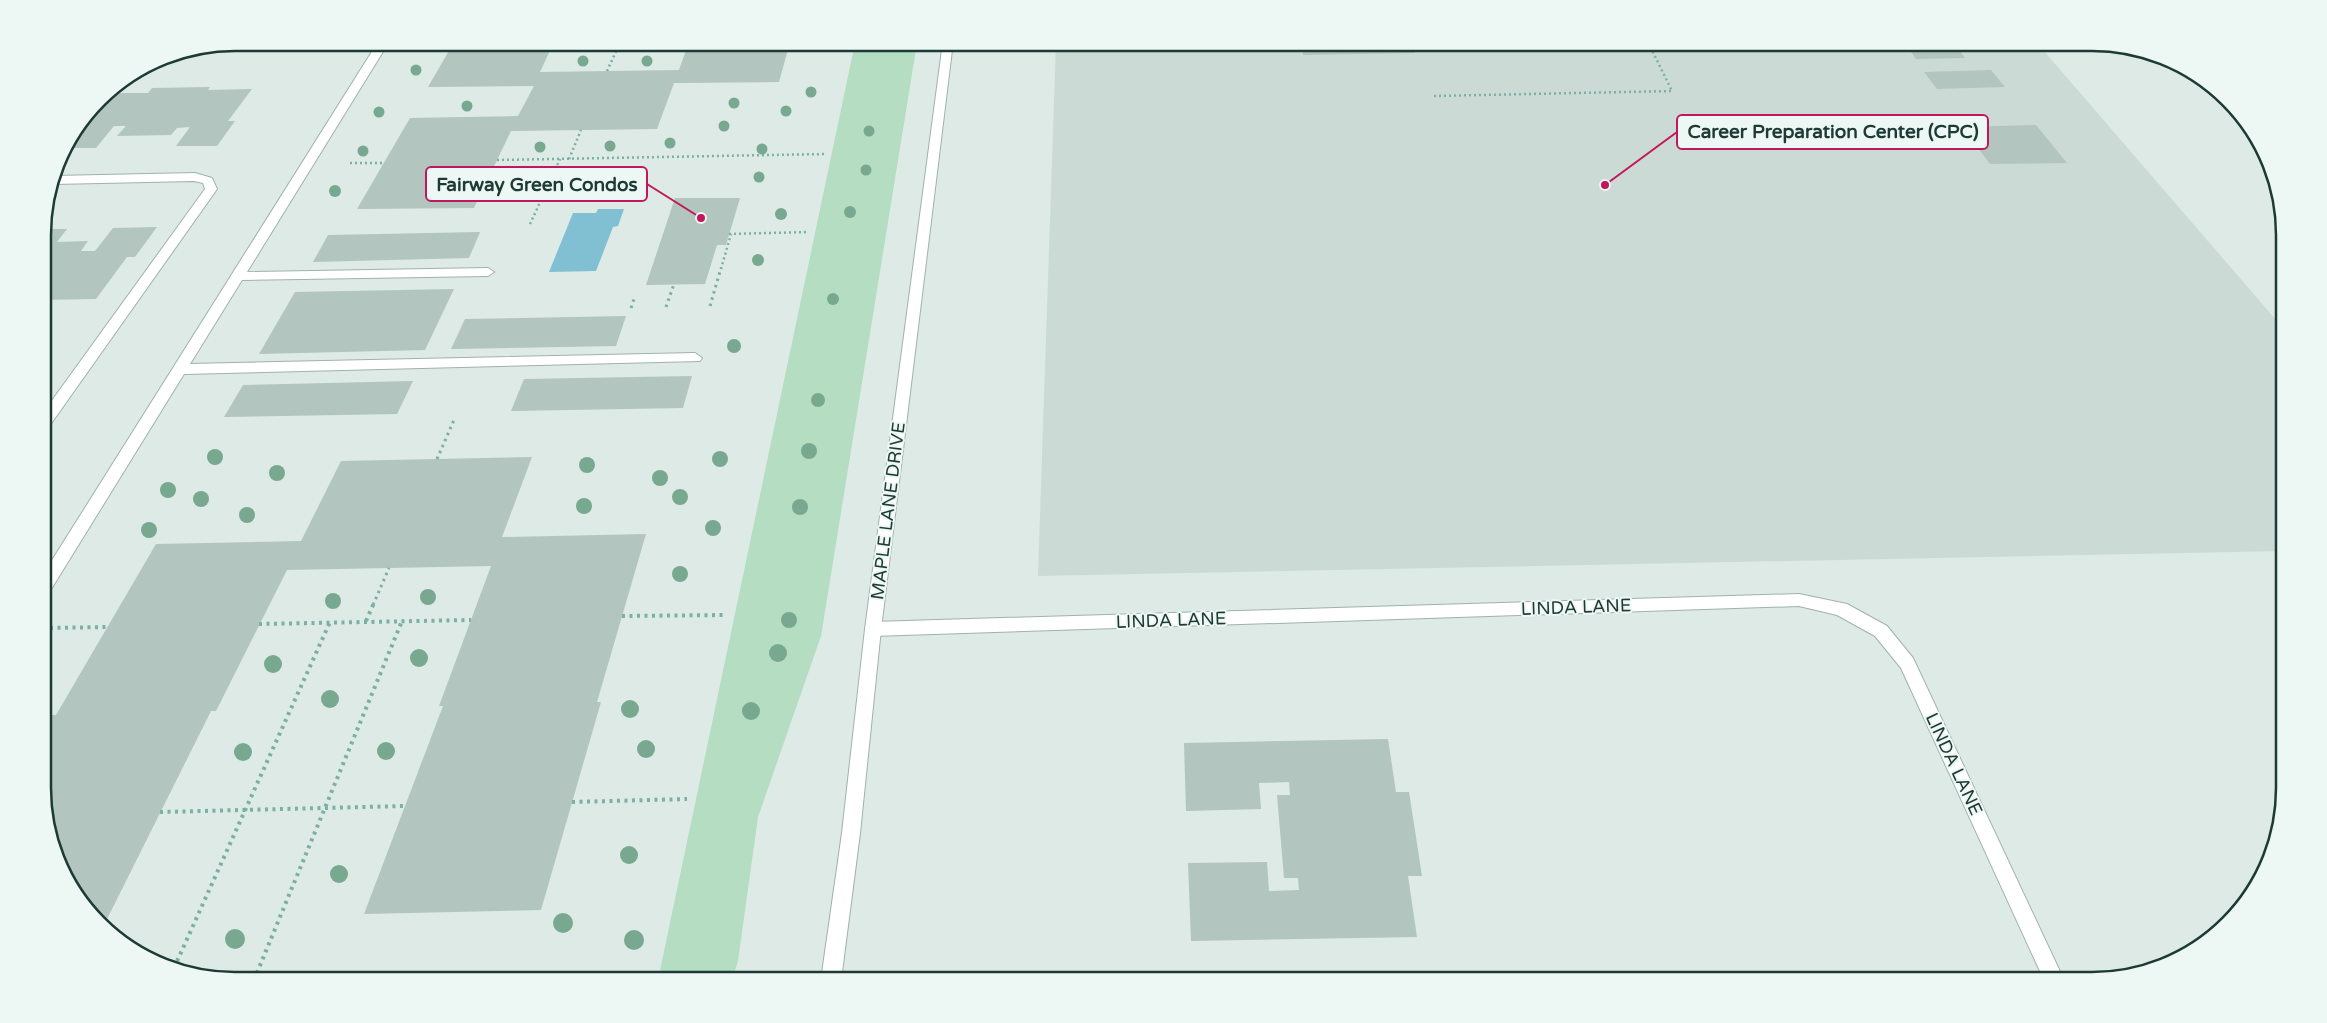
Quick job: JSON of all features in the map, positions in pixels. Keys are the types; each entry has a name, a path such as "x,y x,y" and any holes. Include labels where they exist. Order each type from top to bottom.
{"street":[{"path":"51,575 378,51"},
{"name":"MAPLE LANE DRIVE","path":"832,972 851,833 873,629 947,51"},
{"path":"51,413 211,189 208,181 195,177 60,180"},
{"path":"238,276 488,272"},
{"path":"180,369 696,358"},
{"name":"LINDA LANE","path":"873,629 1799,600 1841,609 1881,631 1907,663 2050,972"}],"path":[{"path":"607,71 616,51"},
{"path":"1434,96 1672,91 1652,51"},
{"path":"569,159 582,130"},
{"path":"497,160 826,154"},
{"path":"530,224 560,159"},
{"path":"342,163 384,163"},
{"path":"710,306 730,234 809,232"},
{"path":"666,307 674,284"},
{"path":"631,308 635,296"},
{"path":"437,459 454,420"},
{"path":"366,621 390,568"},
{"path":"622,616 726,615"},
{"path":"259,624 471,620"},
{"path":"257,972 402,621"},
{"path":"177,962 330,622"},
{"path":"51,628 108,627"},
{"path":"572,802 687,799"},
{"path":"160,812 405,806"}],"shaded area":[{"path":"1056,51 2044,51 2276,320 2276,551 1038,576"}],"green space":[{"path":"853,51 916,51 821,636 758,817 738,961 735,972 660,972"}],"water":[{"path":"598,209 624,209 618,226 613,227 596,271 549,272 573,213 596,213"}],"building":[{"path":"449,51 550,51 540,72 679,70 686,51 788,51 779,82 674,83 657,129 511,131 474,208 357,209 410,118 518,116 534,86 428,87"},
{"path":"1302,51 1414,51 1415,53 1303,55"},
{"path":"1910,51 1960,51 1965,58 1916,59"},
{"path":"1991,70 2005,87 1937,89 1924,72"},
{"path":"210,87 208,90 252,89 228,121 235,121 217,146 176,146 190,127 177,128 171,135 117,136 126,126 114,126 96,148 73,148 89,123 118,93 148,93 152,88"},
{"path":"2036,125 2067,163 1990,164 1962,127"},
{"path":"675,198 740,198 726,245 717,245 705,284 646,285"},
{"path":"157,227 135,257 127,257 96,299 51,300 52,229 67,229 57,242 88,241 81,251 95,251 113,228"},
{"path":"480,232 469,258 313,262 328,235"},
{"path":"454,289 425,350 259,354 295,292"},
{"path":"626,316 616,346 451,349 465,319"},
{"path":"692,376 683,408 511,411 524,379"},
{"path":"413,381 397,414 224,417 243,385"},
{"path":"532,457 502,537 646,534 597,702 601,702 541,910 364,914 443,706 439,706 491,566 287,570 216,711 211,711 107,920 82,890 70,869 61,847 55,824 51,788 51,717 56,715 156,544 301,541 341,461"},
{"path":"1388,739 1396,792 1409,792 1422,876 1408,876 1417,937 1191,941 1188,863 1267,862 1269,891 1299,890 1298,878 1284,878 1277,795 1290,795 1289,782 1259,783 1261,809 1186,811 1184,743"}],"place":[{"name":"Career Preparation Center (CPC)","path":"1605,185"},
{"name":"Fairway Green Condos","path":"701,218"}]}
